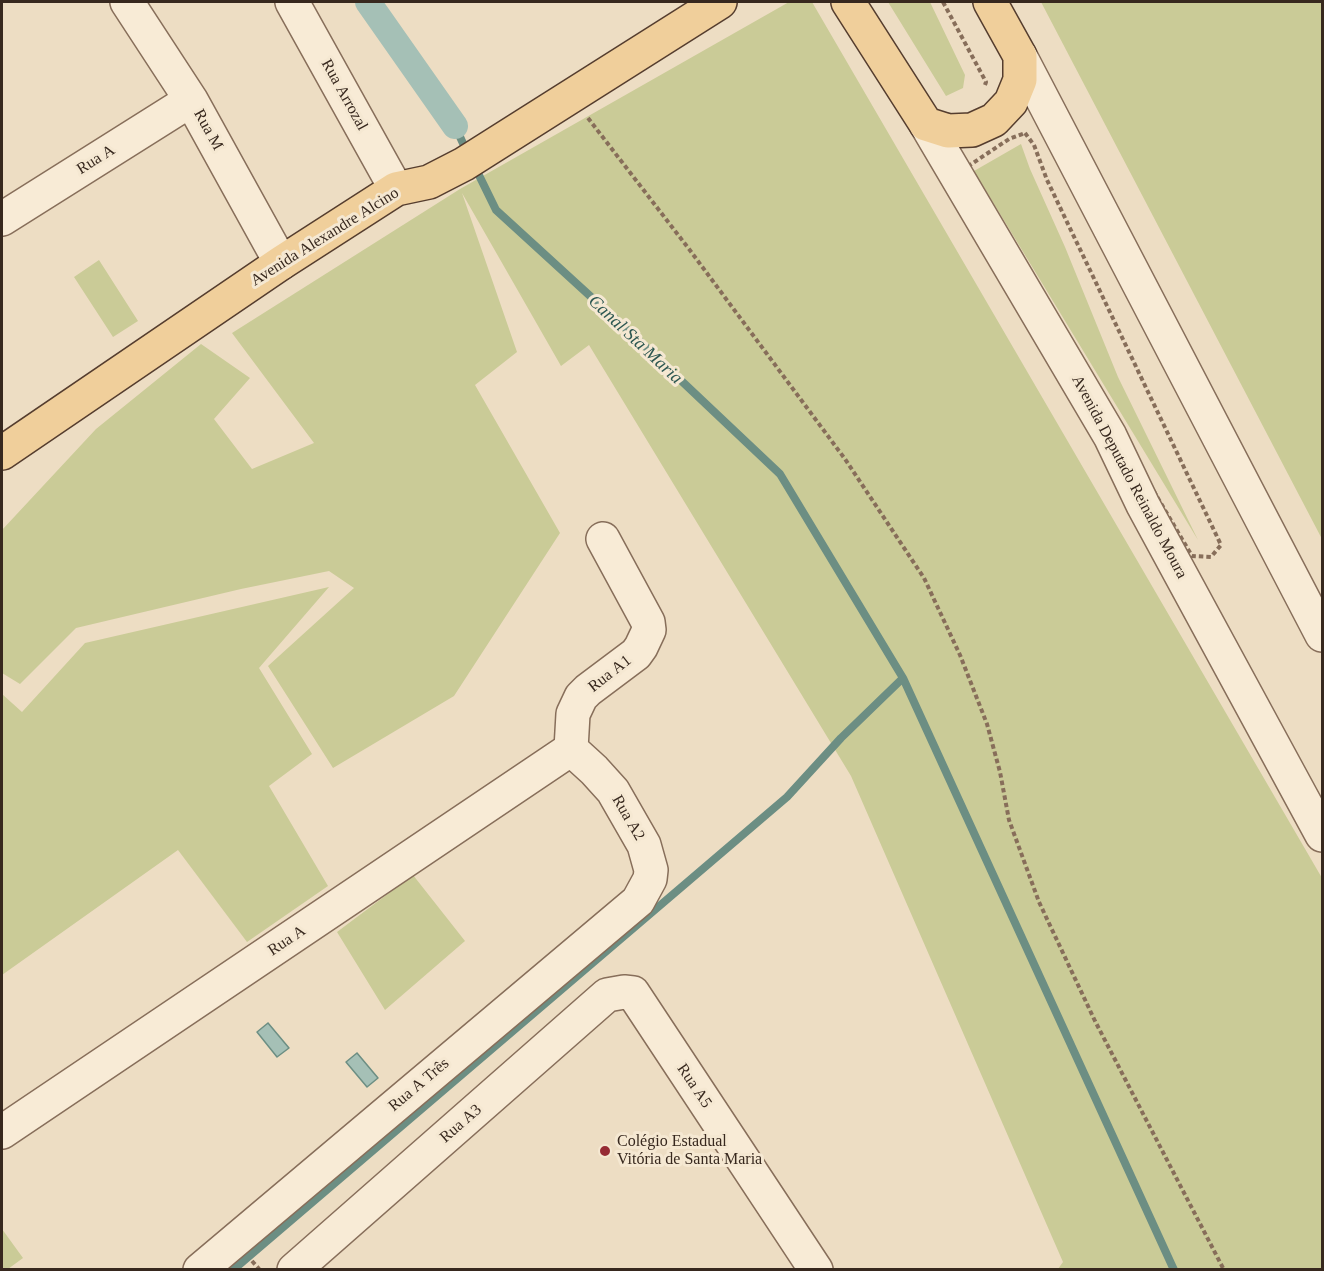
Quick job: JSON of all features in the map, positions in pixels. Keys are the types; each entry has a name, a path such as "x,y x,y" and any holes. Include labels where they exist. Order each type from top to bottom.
{"main road":[{"name":"Avenida Alexandre Alcino","path":"2,453 281,263 396,189 429,182 464,164 720,2"},
{"path":"848,2 926,124 948,131 972,130 994,120 1011,102 1020,80 1020,56 990,2"}],"street":[{"name":"Rua M","path":"127,2 191,100 281,263"},
{"name":"Rua Arrozal","path":"292,2 396,189"},
{"path":"1020,56 1323,635"},
{"name":"Rua A","path":"2,219 191,100"},
{"name":"Avenida Deputado Reinaldo Moura","path":"926,124 1110,436 1143,505 1323,835"},
{"name":"Rua A1","path":"571,749 573,714 581,697 636,654 649,630 648,622 603,538"},
{"name":"Rua A","path":"2,1132 571,749"},
{"name":"Rua A2","path":"571,749 613,791 645,845 651,870 646,887 638,901"},
{"name":"Rua A Três","path":"200,1269 638,901"},
{"name":"Rua A3","path":"294,1269 607,995 616,992 633,993"},
{"name":"Rua A5","path":"633,993 816,1269"}],"path":[{"path":"943,2 986,82 983,90"},
{"path":"571,96 839,450 924,578 960,655 987,724 1000,772 1009,820 1039,902 1095,1021 1224,1269"},
{"path":"1025,133 1034,145 1047,180 1221,545 1211,557 1192,556 964,169 1009,140 1025,133"}],"green space":[{"path":"789,2 812,2 1322,878 1322,1269 1058,1269 1063,1262 851,776 589,345 561,366 462,193 517,352 475,385 560,533 454,696 333,768 268,666 354,588 329,571 76,628 20,684 2,673 2,530 96,429 201,344 250,378 214,419 252,469 314,443 232,333 460,189"},
{"path":"888,2 930,2 965,75 963,88 946,96"},
{"path":"1041,2 1322,2 1322,539"},
{"path":"1021,144 1118,377 1198,540 974,171"},
{"path":"99,260 138,321 113,337 74,277"},
{"path":"329,587 259,668 312,754 269,786 328,886 247,942 178,850 2,975 2,694 22,712 85,643"},
{"path":"413,875 465,941 385,1010 337,932"},
{"path":"2,1229 23,1258 8,1269 2,1269"}],"shaded area":[{"path":"268,1023 289,1048 277,1057 257,1032"},
{"path":"357,1053 378,1078 367,1087 346,1062"}],"waterway":[{"name":"Canal Sta Maria","path":"368,2 455,126"},
{"name":"Canal Sta Maria","path":"455,126 467,152"},
{"name":"Canal Sta Maria","path":"474,165 496,210 780,474 903,678 1174,1270"},
{"path":"233,1270 787,797 841,738 903,678"}],"place":[{"name":"Colégio Estadual Vitória de Santa Maria","path":"605,1151"}]}
